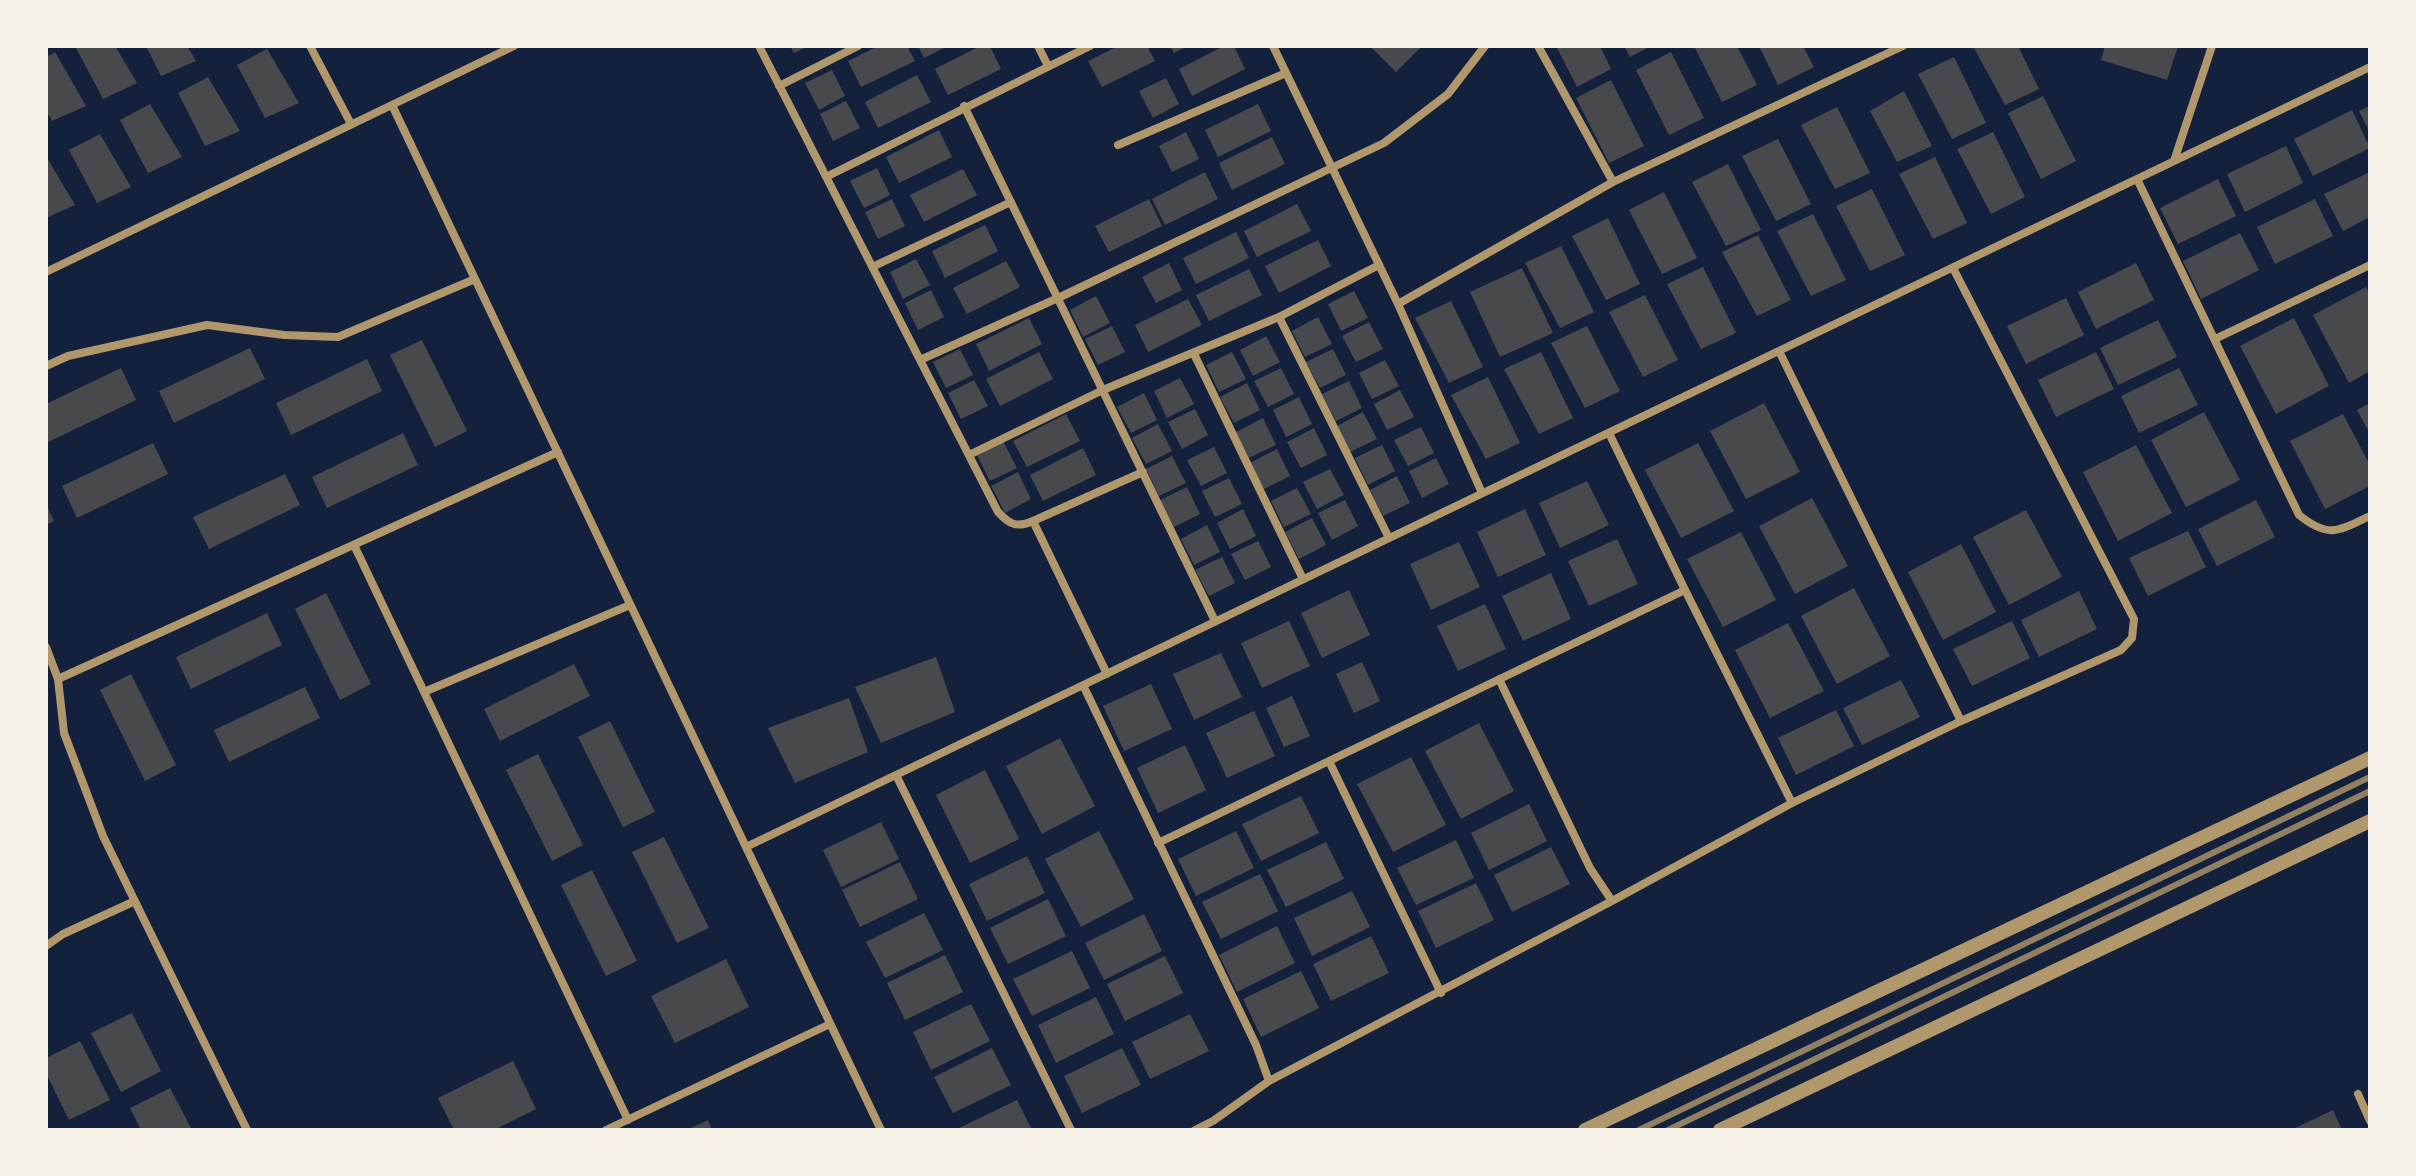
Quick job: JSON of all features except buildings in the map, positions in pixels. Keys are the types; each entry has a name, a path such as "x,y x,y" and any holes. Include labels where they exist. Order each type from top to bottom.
{"street":[{"path":"310,46 351,124"},
{"path":"46,272 514,46"},
{"path":"759,46 998,512 1009,523 1022,526 1143,472"},
{"path":"779,86 858,46"},
{"path":"1038,46 1048,66"},
{"path":"826,177 1090,46"},
{"path":"1273,46 1398,304 1482,493"},
{"path":"920,360 1384,143 1448,94 1485,46"},
{"path":"1538,46 1613,182"},
{"path":"1398,304 1613,182 1903,46"},
{"path":"2174,161 2212,46"},
{"path":"746,847 2370,67"},
{"path":"1118,145 1286,73"},
{"path":"392,105 881,1130"},
{"path":"964,106 1215,621"},
{"path":"2137,179 2299,515 2317,530 2338,531 2370,516"},
{"path":"872,267 1011,202"},
{"path":"969,455 1103,390 1279,317 1379,265"},
{"path":"2215,339 2370,265"},
{"path":"1195,1130 1213,1121 1269,1081 1441,993 1792,803 1961,721 2121,650 2132,638 2134,619 1953,268"},
{"path":"46,366 68,356 207,325 284,335 338,337 475,279"},
{"path":"1279,317 1389,538"},
{"path":"1779,351 1961,721"},
{"path":"1194,354 1303,579"},
{"path":"1609,433 1792,803"},
{"path":"58,679 558,452"},
{"path":"1033,521 1107,674"},
{"path":"354,545 628,1120"},
{"path":"1158,843 1685,590"},
{"path":"424,692 630,605"},
{"path":"46,647 58,679 64,733 103,836 247,1130"},
{"path":"1499,679 1590,868 1612,901"},
{"path":"1083,685 1256,1045 1269,1081"},
{"path":"1585,1130 2370,758"},
{"path":"1329,761 1441,993"},
{"path":"896,775 1071,1130"},
{"path":"1720,1130 2370,821"},
{"path":"46,946 63,934 135,901"},
{"path":"606,1130 830,1024"},
{"path":"2358,1094 2370,1121"}],"railway":[{"path":"1639,1130 2370,777"},
{"path":"1668,1130 2370,791"}]}
